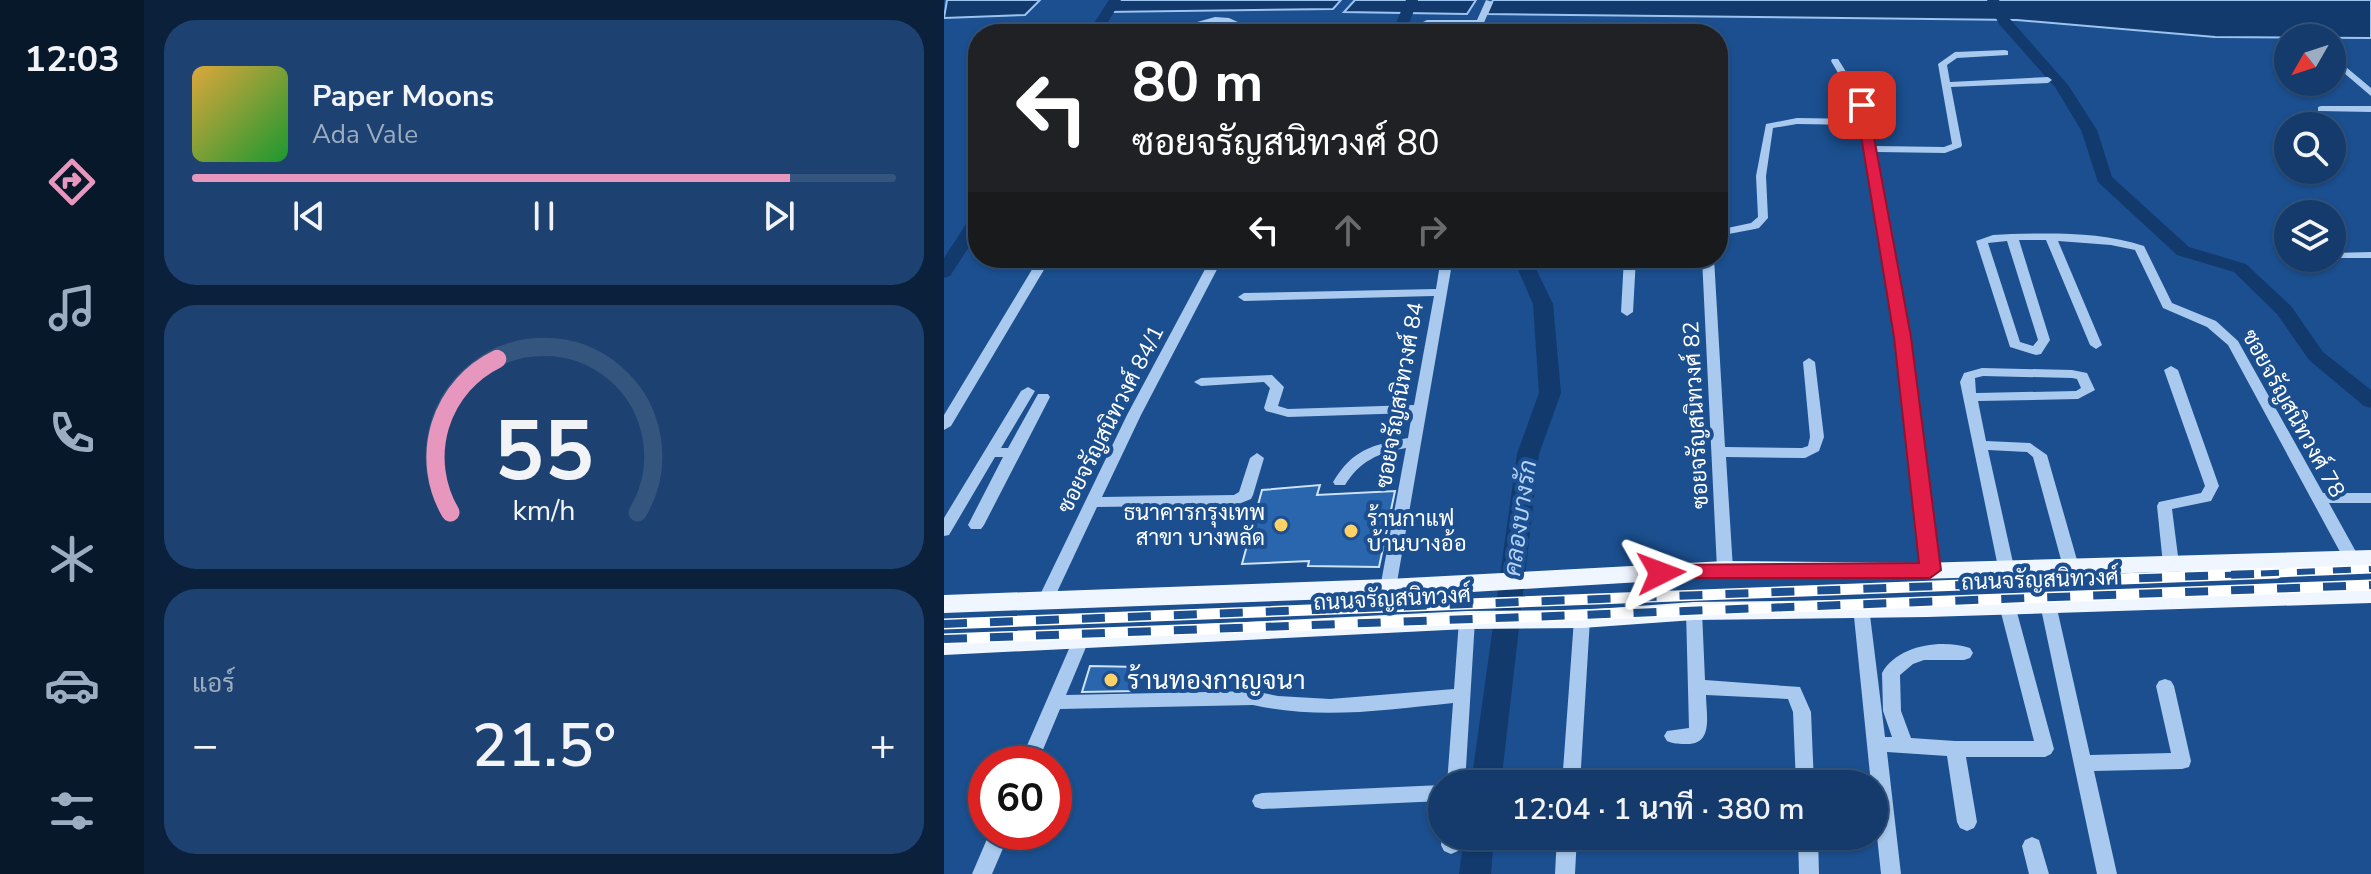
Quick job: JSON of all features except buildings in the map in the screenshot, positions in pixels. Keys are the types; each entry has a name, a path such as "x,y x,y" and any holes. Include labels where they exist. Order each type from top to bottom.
{"main road":[{"name":"ถนนจรัญสนิทวงศ์","path":"944,604 1388,588 1725,569 1930,570 2361,559"},
{"name":"ถนนจรัญสนิทวงศ์","path":"944,646 1467,620 1582,619 1694,611 2371,594"}],"street":[{"path":"1427,22 1481,22 1489,2"},
{"path":"1198,24 1222,19 1235,24"},
{"path":"1872,149 1945,150 1957,145 1942,64 1948,57 2005,53"},
{"path":"1835,61 1862,105 1867,122 1902,337 1930,570"},
{"path":"2346,70 2371,93"},
{"path":"1946,85 1998,80 2048,80"},
{"path":"2321,109 2371,109"},
{"path":"1728,231 1755,226 1763,218 1761,176 1769,126 1785,121 1867,122"},
{"name":"ซอยจรัญสนิทวงศ์ 78","path":"2012,237 2044,340 2036,351 2014,344 1981,243 1989,237 2012,237 2118,240 2133,244 2144,252 2167,305 2211,322 2230,338 2319,498 2361,559"},
{"path":"2051,238 2096,345"},
{"path":"2346,256 2371,255"},
{"path":"944,426 1039,268"},
{"name":"ซอยจรัญสนิทวงศ์ 84/1","path":"1045,601 1212,268"},
{"name":"ซอยจรัญสนิทวงศ์ 84","path":"1388,588 1445,268"},
{"path":"1627,312 1629,268"},
{"name":"ซอยจรัญสนิทวงศ์ 82","path":"1709,268 1725,569"},
{"path":"1244,297 1440,292"},
{"path":"1719,452 1805,453 1814,448 1817,437 1809,362"},
{"path":"2171,370 2212,486 2206,497 2164,506 2171,564"},
{"path":"1970,397 2078,395 2088,390 2085,380 2078,374 1974,373 1967,382 1979,445 2006,567"},
{"path":"1201,382 1267,378 1277,387 1271,408 1288,413 1419,409"},
{"path":"944,531 991,453 1036,394 1013,452 976,525"},
{"path":"1340,482 1350,464 1365,453 1412,442"},
{"path":"1979,445 2030,448 2040,455 2071,567"},
{"path":"991,453 1013,452"},
{"path":"1093,502 1236,500 1246,495 1257,458"},
{"path":"2319,498 2371,498"},
{"path":"2048,604 2107,874"},
{"path":"1876,744 1955,749 2045,749 2007,605"},
{"path":"1861,607 1891,874"},
{"path":"1673,736 1697,734 1694,611"},
{"path":"1572,770 1582,619"},
{"path":"1457,770 1467,620"},
{"path":"1036,746 1081,640"},
{"path":"1905,747 1892,711 1891,673 1901,660 1917,652 1964,653"},
{"path":"2081,763 2182,761 2165,686"},
{"path":"1696,687 1794,692 1802,712 1804,770"},
{"path":"1055,702 1253,698 1276,705 1365,704 1461,695"},
{"path":"1955,749 1967,822"},
{"path":"1262,801 1428,794"},
{"path":"2032,846 2039,874"},
{"path":"982,874 992,850"},
{"path":"1565,874 1566,850"},
{"path":"1808,850 1809,874"}],"water":[{"path":"947,0 1040,0 1025,15 944,18"},
{"path":"1113,0 1341,0 1333,9 1106,12"},
{"path":"1355,0 1476,0 1467,14 1344,12"},
{"path":"1493,0 2371,0 2371,38 2346,38 2346,24 2274,24 2274,37 2215,37 2017,20 1487,14"}],"waterway":[{"path":"1100,24 1115,0"},
{"name":"คลองบางรัก","path":"1402,24 1412,0"},
{"path":"1993,0 2004,21 2061,85 2089,130 2104,179 2183,251 2240,268 2284,310 2316,356 2371,401"},
{"path":"944,272 968,235"},
{"name":"คลองบางรัก","path":"1488,770 1528,454 1550,393 1543,304 1526,268"},
{"name":"คลองบางรัก","path":"1475,874 1478,850"}],"railway":[{"path":"2229,575 2371,569"},
{"path":"2229,575 2277,573"},
{"path":"944,624 2229,575"},
{"path":"944,639 2371,585"}],"place":[{"name":"ธนาคารกรุงเทพ สาขา บางพลัด","path":"1281,525"},
{"name":"ร้านกาแฟ บ้านบางอ้อ","path":"1351,531"},
{"name":"ร้านทองกาญจนา","path":"1111,680"}],"route":[{"path":"1661,573 1725,569 1930,570 1902,337 1862,105"}]}
